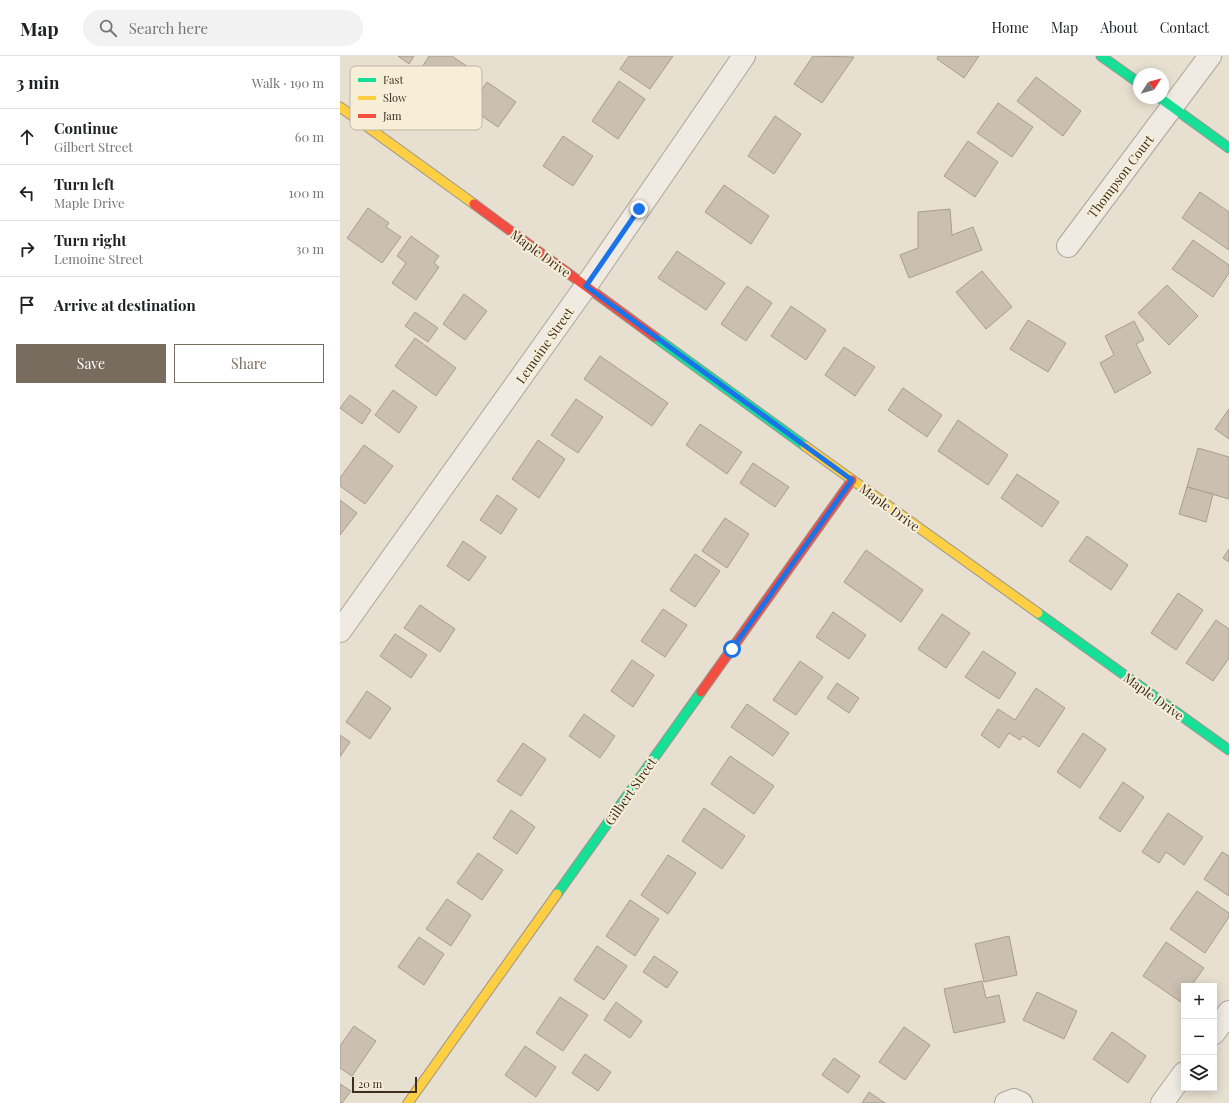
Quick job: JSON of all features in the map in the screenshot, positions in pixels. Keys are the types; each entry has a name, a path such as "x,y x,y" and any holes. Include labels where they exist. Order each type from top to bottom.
{"street":[{"name":"Lemoine Street","path":"340,631 586,286 744,56"},
{"path":"1101,56 1133,79"},
{"name":"Thompson Court","path":"1169,99 1210,56"},
{"name":"Thompson Court","path":"1068,246 1165,104"},
{"path":"1169,104 1229,148"},
{"name":"Maple Drive","path":"340,107 350,114"},
{"name":"Maple Drive","path":"372,130 852,480 1229,750"},
{"name":"Gilbert Street","path":"408,1103 852,480"},
{"path":"1217,1029 1229,1012"},
{"path":"1162,1103 1181,1077"},
{"path":"1006,1103 1014,1100 1020,1103"}],"building":[{"path":"398,56 414,56 409,64"},
{"path":"429,56 452,56 466,66 423,66"},
{"path":"629,56 673,56 650,89 620,69"},
{"path":"813,56 854,57 822,103 794,84"},
{"path":"938,56 979,56 964,78 937,59"},
{"path":"1036,77 1081,111 1063,136 1017,101"},
{"path":"619,81 645,99 618,139 592,121"},
{"path":"487,82 516,102 498,127 482,116 482,90"},
{"path":"998,103 1033,127 1012,157 977,133"},
{"path":"775,116 801,134 774,174 748,156"},
{"path":"563,136 593,156 573,186 543,166"},
{"path":"968,141 998,162 975,197 944,176"},
{"path":"724,185 769,216 751,244 705,212"},
{"path":"1200,192 1229,212 1229,250 1182,218"},
{"path":"368,208 389,223 386,227 401,237 382,263 347,238"},
{"path":"950,209 952,235 973,227 982,250 909,278 900,255 918,248 918,212"},
{"path":"411,236 439,256 434,263 439,267 416,300 392,283 406,263 397,256"},
{"path":"1193,240 1229,265 1229,273 1213,297 1172,269"},
{"path":"677,251 725,283 706,310 658,278"},
{"path":"982,271 1012,307 986,329 956,292"},
{"path":"1167,285 1198,316 1169,345 1138,313"},
{"path":"747,286 772,303 746,341 721,324"},
{"path":"464,294 487,311 465,340 443,324"},
{"path":"791,306 826,330 806,360 771,336"},
{"path":"415,312 438,328 428,342 405,326"},
{"path":"1028,320 1066,343 1048,372 1010,349"},
{"path":"1134,321 1144,340 1136,344 1151,373 1115,393 1100,363 1114,355 1105,336"},
{"path":"415,338 456,368 436,396 395,366"},
{"path":"844,347 875,367 855,396 825,375"},
{"path":"600,356 668,403 652,426 584,379"},
{"path":"903,388 942,415 927,437 888,410"},
{"path":"393,390 417,407 399,433 375,415"},
{"path":"350,395 371,410 362,424 340,408"},
{"path":"576,399 603,417 578,453 551,435"},
{"path":"1229,409 1229,439 1215,429"},
{"path":"958,420 1008,455 988,485 938,451"},
{"path":"700,424 742,452 727,474 686,445"},
{"path":"538,440 565,459 539,498 512,479"},
{"path":"364,445 393,466 365,504 340,486 340,478"},
{"path":"1198,448 1229,457 1229,499 1187,487"},
{"path":"753,463 789,487 775,507 740,483"},
{"path":"1017,474 1059,502 1042,527 1001,498"},
{"path":"1187,487 1213,494 1206,522 1179,514"},
{"path":"497,495 517,509 501,534 480,520"},
{"path":"340,500 357,513 340,535"},
{"path":"725,518 749,534 727,568 702,551"},
{"path":"1087,536 1128,565 1111,590 1069,561"},
{"path":"463,541 486,557 469,581 447,566"},
{"path":"1229,549 1229,562 1223,558"},
{"path":"866,550 923,590 901,622 844,582"},
{"path":"695,554 720,571 695,607 670,590"},
{"path":"1178,593 1203,610 1176,650 1151,633"},
{"path":"420,605 455,629 440,652 404,628"},
{"path":"663,609 687,625 665,657 641,641"},
{"path":"833,612 866,635 849,659 816,637"},
{"path":"942,614 970,633 946,668 918,649"},
{"path":"1216,620 1229,629 1229,658 1213,681 1186,663"},
{"path":"395,634 427,655 411,678 380,656"},
{"path":"983,651 1016,673 999,699 965,677"},
{"path":"632,660 654,675 633,707 611,691"},
{"path":"800,661 823,677 796,715 773,700"},
{"path":"837,683 859,698 849,713 827,698"},
{"path":"1036,688 1065,708 1039,747 1023,736 1020,740 1009,733 999,748 981,735 998,709 1015,720"},
{"path":"367,691 391,708 370,739 346,722"},
{"path":"747,704 789,733 773,756 731,727"},
{"path":"584,714 615,736 600,758 569,736"},
{"path":"1083,733 1106,749 1080,788 1057,772"},
{"path":"340,735 350,742 340,757"},
{"path":"523,743 546,759 521,796 497,781"},
{"path":"730,756 774,786 754,814 711,784"},
{"path":"1123,782 1144,797 1120,832 1099,818"},
{"path":"704,808 745,836 722,869 682,841"},
{"path":"511,810 535,827 517,854 493,838"},
{"path":"1168,813 1203,837 1184,865 1166,852 1159,863 1142,852"},
{"path":"1222,852 1229,856 1229,896 1204,879"},
{"path":"478,853 503,870 482,900 457,883"},
{"path":"668,855 696,873 668,914 641,895"},
{"path":"1197,891 1229,913 1229,917 1205,953 1170,929"},
{"path":"447,899 471,915 451,946 426,929"},
{"path":"630,900 659,919 635,956 606,936"},
{"path":"1009,936 1017,975 984,982 975,944"},
{"path":"419,937 444,954 424,985 398,967"},
{"path":"1166,942 1204,968 1193,983 1181,983 1181,1002 1143,976"},
{"path":"597,946 627,966 604,1000 574,980"},
{"path":"654,956 678,972 667,988 643,972"},
{"path":"982,981 986,998 999,995 1005,1022 954,1033 944,989"},
{"path":"1037,992 1077,1011 1064,1039 1023,1020"},
{"path":"560,997 588,1015 563,1051 536,1033"},
{"path":"616,1002 642,1021 630,1038 604,1020"},
{"path":"354,1026 376,1041 352,1076 340,1068 340,1046"},
{"path":"904,1027 930,1045 905,1080 879,1062"},
{"path":"1112,1032 1146,1056 1128,1083 1093,1059"},
{"path":"525,1046 556,1067 536,1097 505,1075"},
{"path":"585,1054 611,1072 598,1091 572,1073"},
{"path":"834,1058 860,1076 848,1093 822,1075"},
{"path":"340,1084 351,1091 342,1103 340,1103"},
{"path":"869,1092 885,1103 862,1103"}],"traffic: fast":[{"path":"1101,56 1133,79"},
{"path":"1168,104 1229,148"},
{"path":"655,337 805,446"},
{"path":"1038,613 1229,750"},
{"path":"557,894 701,692"}],"traffic: slow":[{"path":"340,107 350,114"},
{"path":"372,130 474,204"},
{"path":"805,446 1038,613"},
{"path":"408,1103 557,894"}],"traffic: jam":[{"path":"474,204 655,337"},
{"path":"701,692 852,480"}],"route":[{"path":"639,209 586,286 852,480 732,649"}]}
